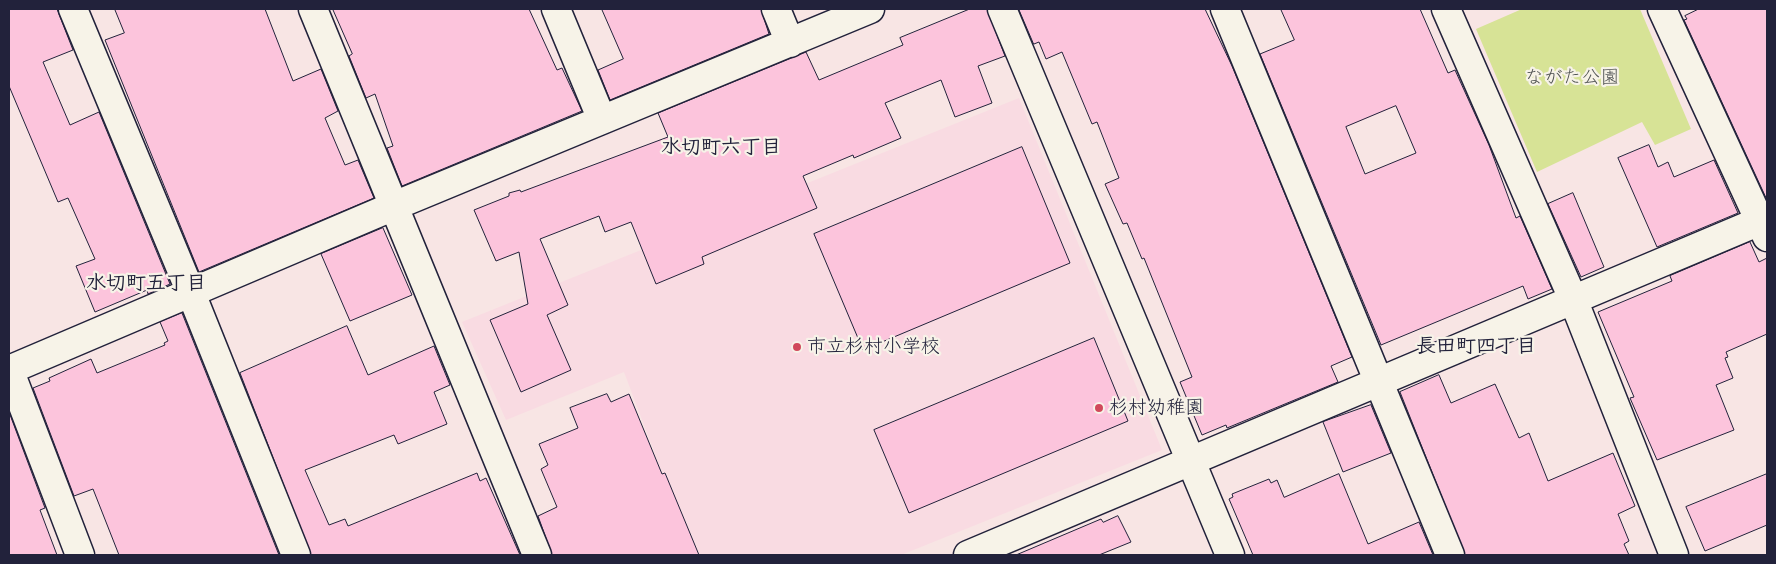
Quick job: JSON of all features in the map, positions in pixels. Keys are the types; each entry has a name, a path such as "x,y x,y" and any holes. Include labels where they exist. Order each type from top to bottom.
{"street":[{"path":"73,9 191,293 296,555"},
{"path":"313,9 537,555"},
{"path":"556,9 602,120"},
{"path":"776,9 790,43"},
{"path":"80,555 9,369 394,206 870,9"},
{"path":"1002,9 1230,555"},
{"path":"1225,9 1376,382 1450,555"},
{"path":"1446,9 1573,300 1674,555"},
{"path":"985,552 1376,382 1573,300 1765,226 1662,9"}],"shaded area":[{"name":"市立杉村小学校","path":"1019,98 1162,450 901,555 693,555 624,372 506,420 462,322"}],"green space":[{"name":"ながた公園","path":"1522,9 1640,9 1691,129 1655,145 1642,122 1537,172 1476,29"}],"building":[{"path":"9,9 57,9 73,50 43,62 70,125 99,112 170,284 148,294 147,290 95,312 76,266 95,259 68,198 58,202 9,86"},
{"path":"115,9 265,9 293,81 321,69 338,111 325,118 345,165 358,160 374,198 199,272 105,40 124,33"},
{"path":"333,9 529,9 557,70 562,68 582,111 402,186 387,148 393,146 375,94 366,98 349,56 352,54"},
{"path":"602,9 761,9 769,34 610,100 598,70 623,59"},
{"path":"970,9 987,9 1005,56 978,66 992,103 955,117 941,80 885,103 901,138 854,158 853,155 803,176 817,208 702,257 704,264 656,284 631,222 605,232 599,216 540,239 568,305 547,315 571,370 521,392 490,320 528,304 519,252 496,261 474,210 509,196 509,193 520,190 521,192 668,137 658,113 806,52 819,80 903,45 900,38"},
{"path":"1019,9 1205,9 1232,66 1352,357 1331,366 1338,382 1227,428 1226,425 1202,435 1180,382 1192,377 1144,258 1142,259 1127,223 1123,224 1105,184 1119,178 1097,122 1092,124 1062,52 1046,59 1039,42 1034,44"},
{"path":"1281,9 1420,9 1448,73 1455,70 1489,145 1516,218 1520,216 1552,289 1528,299 1523,286 1381,345 1260,54 1294,40","holes":["1396,106 1416,153 1365,174 1346,127"]},
{"path":"1699,9 1767,9 1767,200 1684,20 1687,19 1685,16"},
{"path":"1649,145 1658,167 1668,162 1674,177 1714,160 1738,213 1657,247 1618,158"},
{"path":"1022,147 1070,263 863,350 814,234"},
{"path":"1573,193 1604,267 1581,277 1548,204"},
{"path":"383,228 412,295 350,321 321,254"},
{"path":"1750,242 1759,262 1767,258 1767,334 1726,352 1728,357 1725,358 1733,378 1716,385 1734,430 1657,460 1630,398 1634,397 1598,312 1672,281 1670,276"},
{"path":"182,313 279,555 119,555 93,489 74,496 33,388 50,381 49,378 91,359 97,373 165,345 164,343 168,341 160,322"},
{"path":"347,326 368,375 434,346 450,385 434,392 447,424 398,444 394,435 305,470 329,525 345,519 348,526 477,473 480,481 486,478 520,555 311,555 240,373"},
{"path":"1094,338 1128,421 909,513 874,430"},
{"path":"1439,375 1451,403 1495,384 1519,438 1529,433 1548,481 1613,453 1635,506 1618,514 1629,541 1624,544 1629,555 1465,555 1400,392"},
{"path":"607,394 611,402 629,394 662,474 665,473 699,555 552,555 538,516 557,507 541,469 548,465 539,444 578,428 570,408"},
{"path":"1371,405 1391,453 1343,472 1323,422"},
{"path":"9,412 45,508 40,510 57,555 9,555"},
{"path":"1339,474 1368,544 1419,522 1433,555 1253,555 1229,499 1233,497 1232,494 1269,479 1271,483 1277,480 1284,497"},
{"path":"1767,474 1767,525 1705,551 1686,507"},
{"path":"1118,516 1131,542 1099,555 1016,555 1101,519 1103,522"}],"place":[{"name":"市立杉村小学校","path":"797,347"},
{"name":"杉村幼稚園","path":"1099,408"}],"district":[{"name":"水切町六丁目","path":"721,148"},
{"name":"水切町五丁目","path":"146,284"},
{"name":"長田町四丁目","path":"1476,347"}]}
